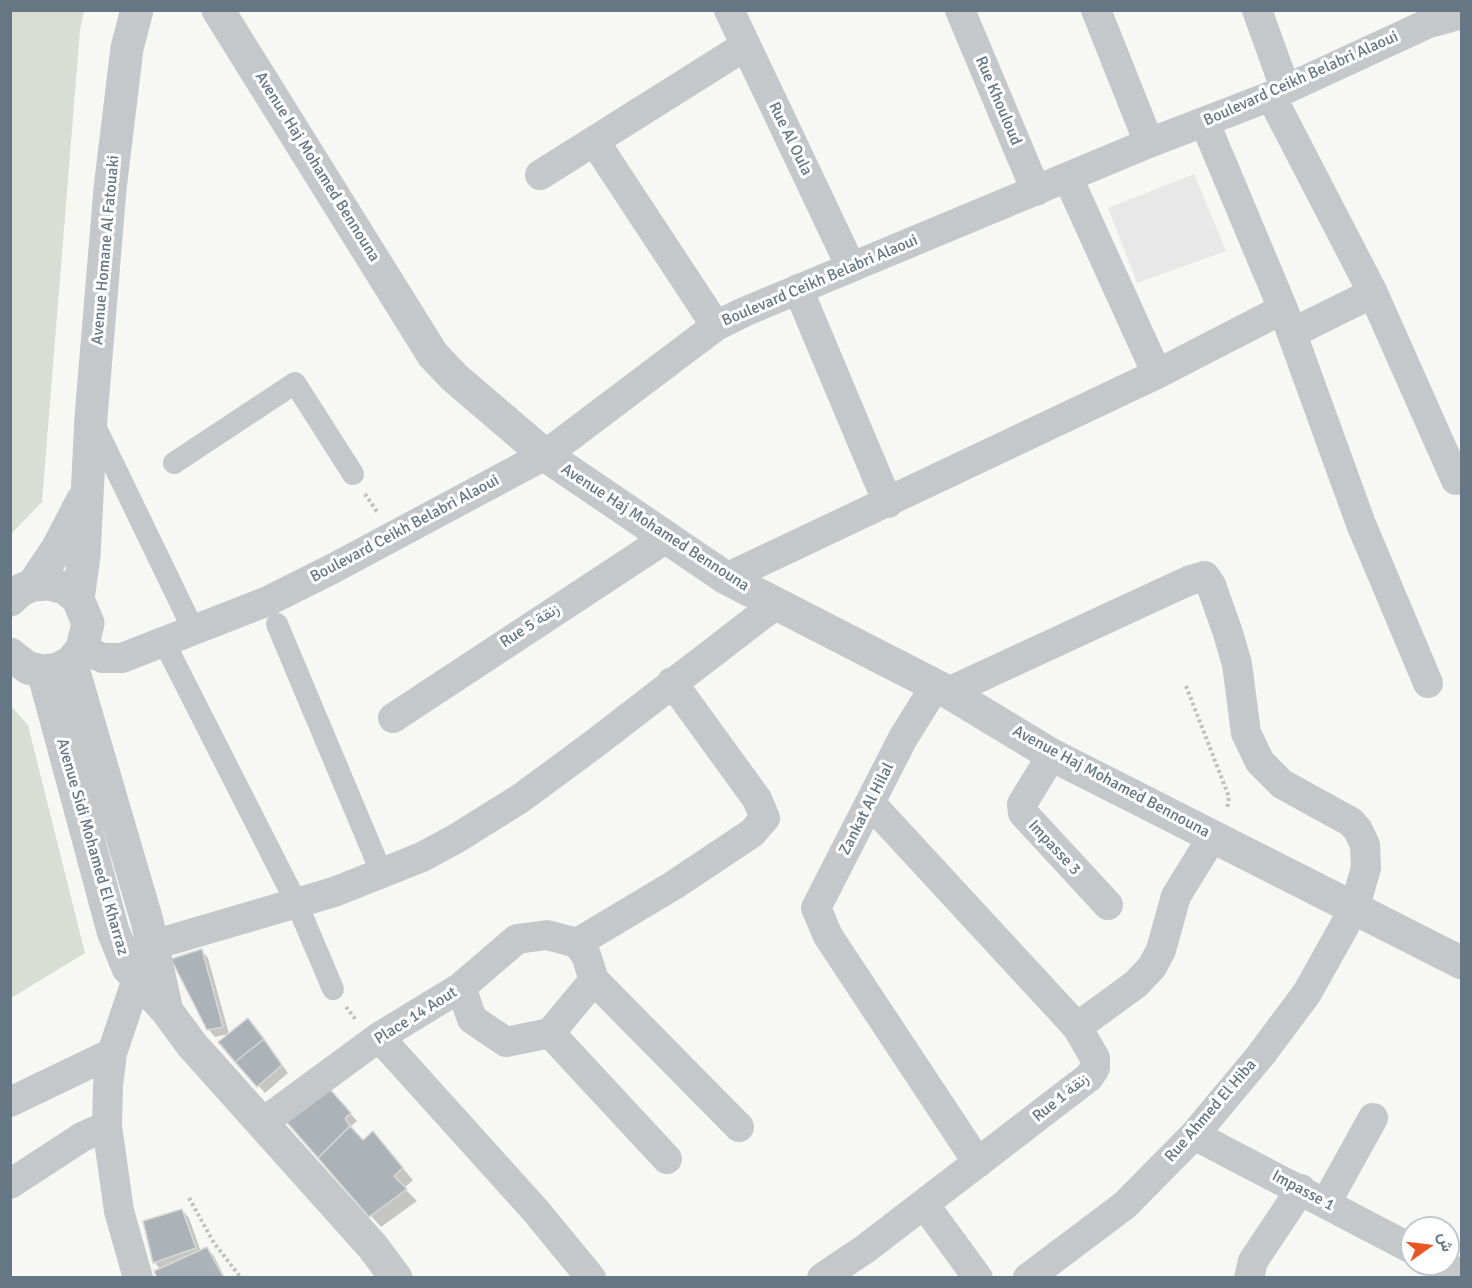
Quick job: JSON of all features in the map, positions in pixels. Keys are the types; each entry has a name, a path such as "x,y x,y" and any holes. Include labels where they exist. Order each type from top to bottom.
{"street":[{"name":"Avenue Homane Al Fatouaki","path":"78,599 84,556 91,417 110,189 127,48 137,10"},
{"name":"Avenue Haj Mohamed Bennouna","path":"218,10 433,355 454,378 544,455 726,578 942,688 1052,755 1461,963"},
{"name":"Rue Al Oula","path":"729,10 851,267"},
{"name":"Rue Khouloud","path":"960,10 1036,191"},
{"path":"1096,10 1149,143"},
{"path":"1257,10 1278,92 1373,293 1456,480"},
{"name":"Boulevard Ceikh Belabri Alaoui","path":"66,660 118,659 268,601 544,455 716,326 798,289 1278,92 1426,17 1461,14"},
{"path":"540,175 745,46"},
{"path":"1205,123 1288,321 1361,524 1428,682"},
{"path":"595,141 716,326"},
{"path":"1068,178 1157,375"},
{"path":"798,289 888,503"},
{"path":"726,578 1157,375 1288,321 1373,293"},
{"path":"174,463 295,383 353,474"},
{"path":"91,417 193,629"},
{"name":"Avenue Homane Al Fatouaki","path":"19,591 57,549 87,491"},
{"name":"Rue 5 زنقة","path":"393,718 668,537"},
{"name":"Rue Ahmed El Hiba","path":"942,688 1188,581 1205,576 1211,585 1228,633 1237,664 1246,733 1260,762 1282,784 1351,822 1362,838 1366,868 1354,909 1307,993 1194,1135 1125,1205 1046,1272"},
{"path":"10,654 28,668 66,660 88,623 78,599 65,588 49,584 19,591"},
{"path":"138,1278 119,1211 107,1126 112,1053 150,965 297,904 382,874 422,857 457,838 520,798 776,604"},
{"path":"277,624 382,874"},
{"path":"164,642 297,904 333,989"},
{"name":"Avenue Sidi Mohamed El Kharraz","path":"66,660 113,932 128,968 150,965 166,1011 192,1045 373,1247 396,1278"},
{"path":"672,682 757,799 765,818 752,833 684,879 577,943 586,955 594,980 739,1127"},
{"name":"Zankat Al Hilal","path":"942,688 903,738 816,908 828,936 978,1163"},
{"name":"Impasse 3","path":"1052,755 1022,804 1023,813 1108,905"},
{"path":"871,804 1077,1027 1136,984 1152,967 1161,951 1176,896 1217,838"},
{"name":"Place 14 Aout","path":"262,1123 376,1040 461,987 517,939 547,935 577,943"},
{"path":"461,987 472,1019 506,1042 550,1033 594,980"},
{"name":"Rue 1 زنقة","path":"822,1278 978,1163 1093,1071 1096,1064 1093,1052 1077,1027"},
{"path":"550,1033 667,1160"},
{"path":"376,1040 535,1210 591,1278"},
{"path":"10,1102 112,1053"},
{"path":"1249,1278 1253,1261 1313,1196 1373,1118"},
{"path":"10,1184 82,1137 107,1126"},
{"name":"Impasse 1","path":"1194,1135 1400,1243"},
{"path":"924,1204 978,1278"}],"path":[{"path":"353,474 393,536"},
{"path":"1186,686 1229,798 1217,838"},
{"path":"333,989 376,1040"},
{"path":"189,1197 214,1243 241,1278"}],"shaded area":[{"path":"11,10 84,11 80,30 42,502 11,534"},
{"path":"1194,174 1226,251 1137,283 1108,208"},
{"path":"10,705 28,725 85,953 11,998"}],"building":[{"path":"202,949 223,1027 207,1030 171,959"},
{"path":"248,1018 264,1039 235,1062 218,1042"},
{"path":"264,1039 282,1065 257,1087 235,1062"},
{"path":"328,1087 351,1113 345,1118 350,1126 318,1158 284,1119"},
{"path":"350,1126 363,1140 373,1131 403,1168 394,1176 407,1189 369,1217 318,1158"},
{"path":"182,1209 196,1248 153,1263 143,1221"},
{"path":"207,1247 224,1278 157,1278 154,1271"}]}
